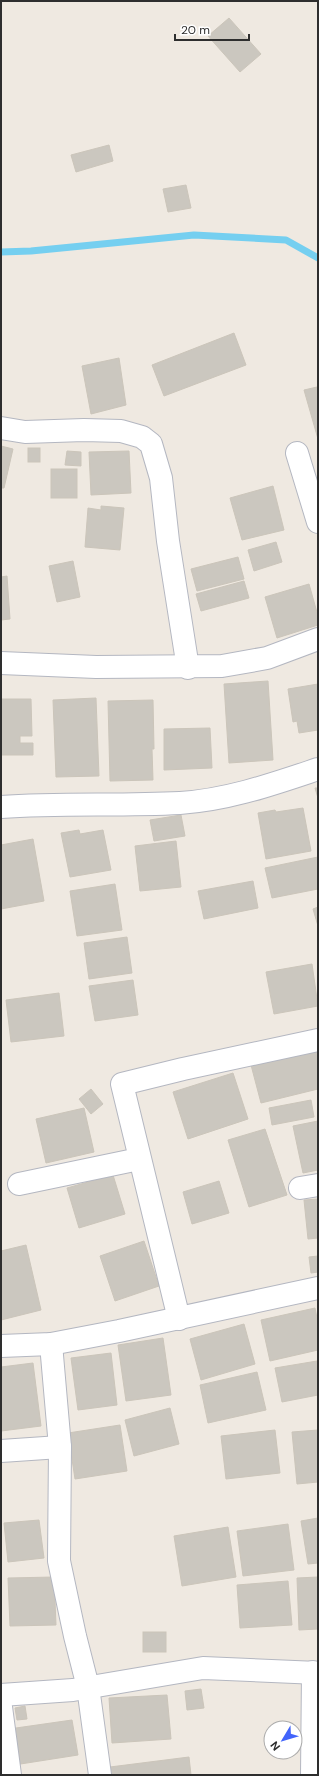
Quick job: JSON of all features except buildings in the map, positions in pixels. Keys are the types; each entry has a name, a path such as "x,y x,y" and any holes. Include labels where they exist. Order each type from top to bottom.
{"street":[{"path":"1,428 25,432 121,431 142,437 151,444 161,478 168,541 188,668"},
{"path":"296,452 318,522"},
{"path":"1,663 96,667 188,668 222,666 267,658 318,639"},
{"path":"1,807 54,804 181,803 248,792 318,769"},
{"path":"179,1318 149,1193 138,1158 122,1084 183,1069 318,1040"},
{"path":"19,1184 138,1158"},
{"path":"1,1346 51,1344 318,1288"},
{"path":"51,1344 60,1447 59,1561 75,1636 88,1687 100,1775"},
{"path":"1,1451 60,1447"},
{"path":"1,1695 88,1687 203,1668 316,1672 312,1775"},
{"path":"1,1707 10,1775"}],"waterway":[{"path":"1,252 31,251 194,235 286,240 318,258"}]}
